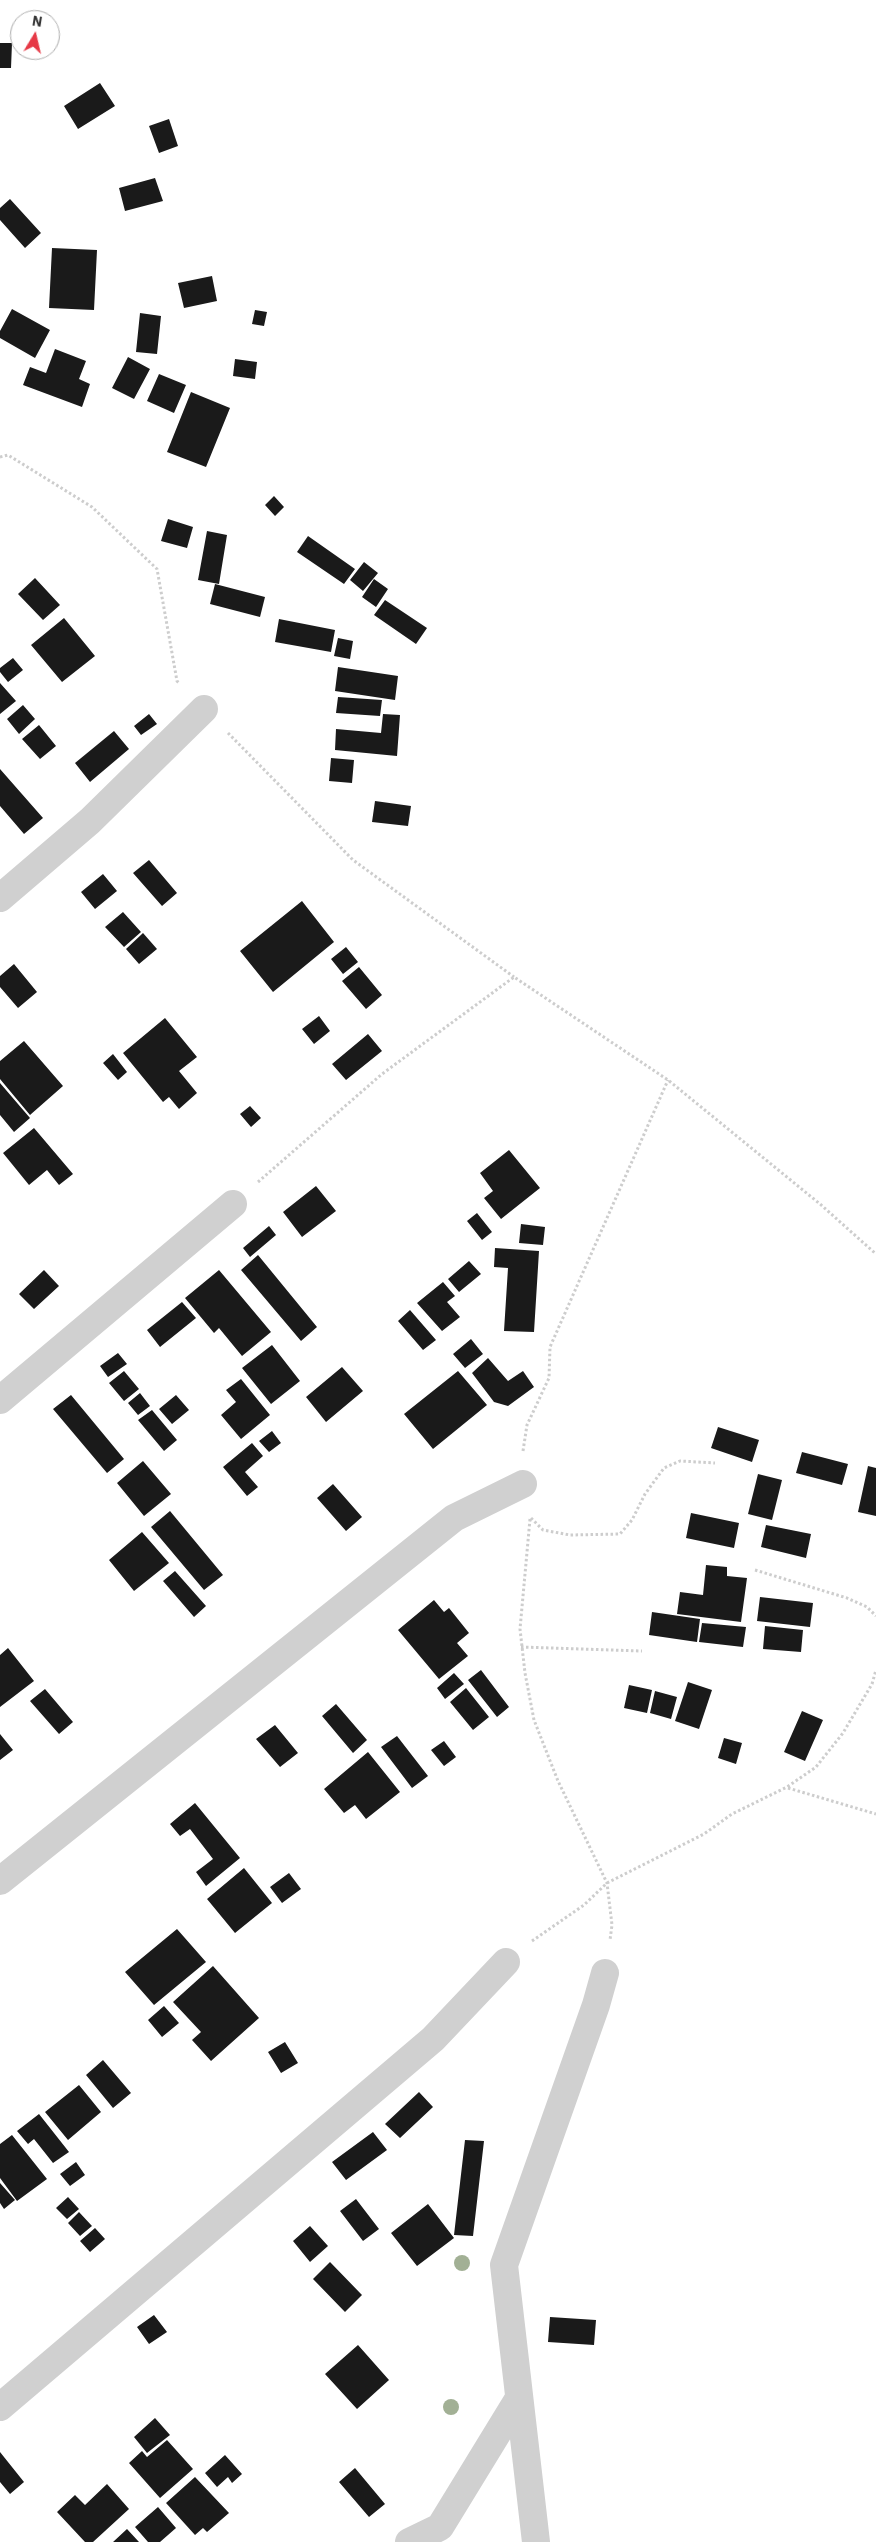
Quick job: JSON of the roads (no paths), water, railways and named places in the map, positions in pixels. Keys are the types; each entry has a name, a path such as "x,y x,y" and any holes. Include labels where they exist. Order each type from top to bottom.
{"street":[{"path":"0,898 90,821 204,709"},
{"path":"0,1400 233,1204"},
{"path":"0,1881 454,1518 523,1484"},
{"path":"0,2407 433,2039 506,1962"},
{"path":"536,2542 504,2265 596,2005 605,1973"},
{"path":"409,2542 440,2526 519,2398"}]}
